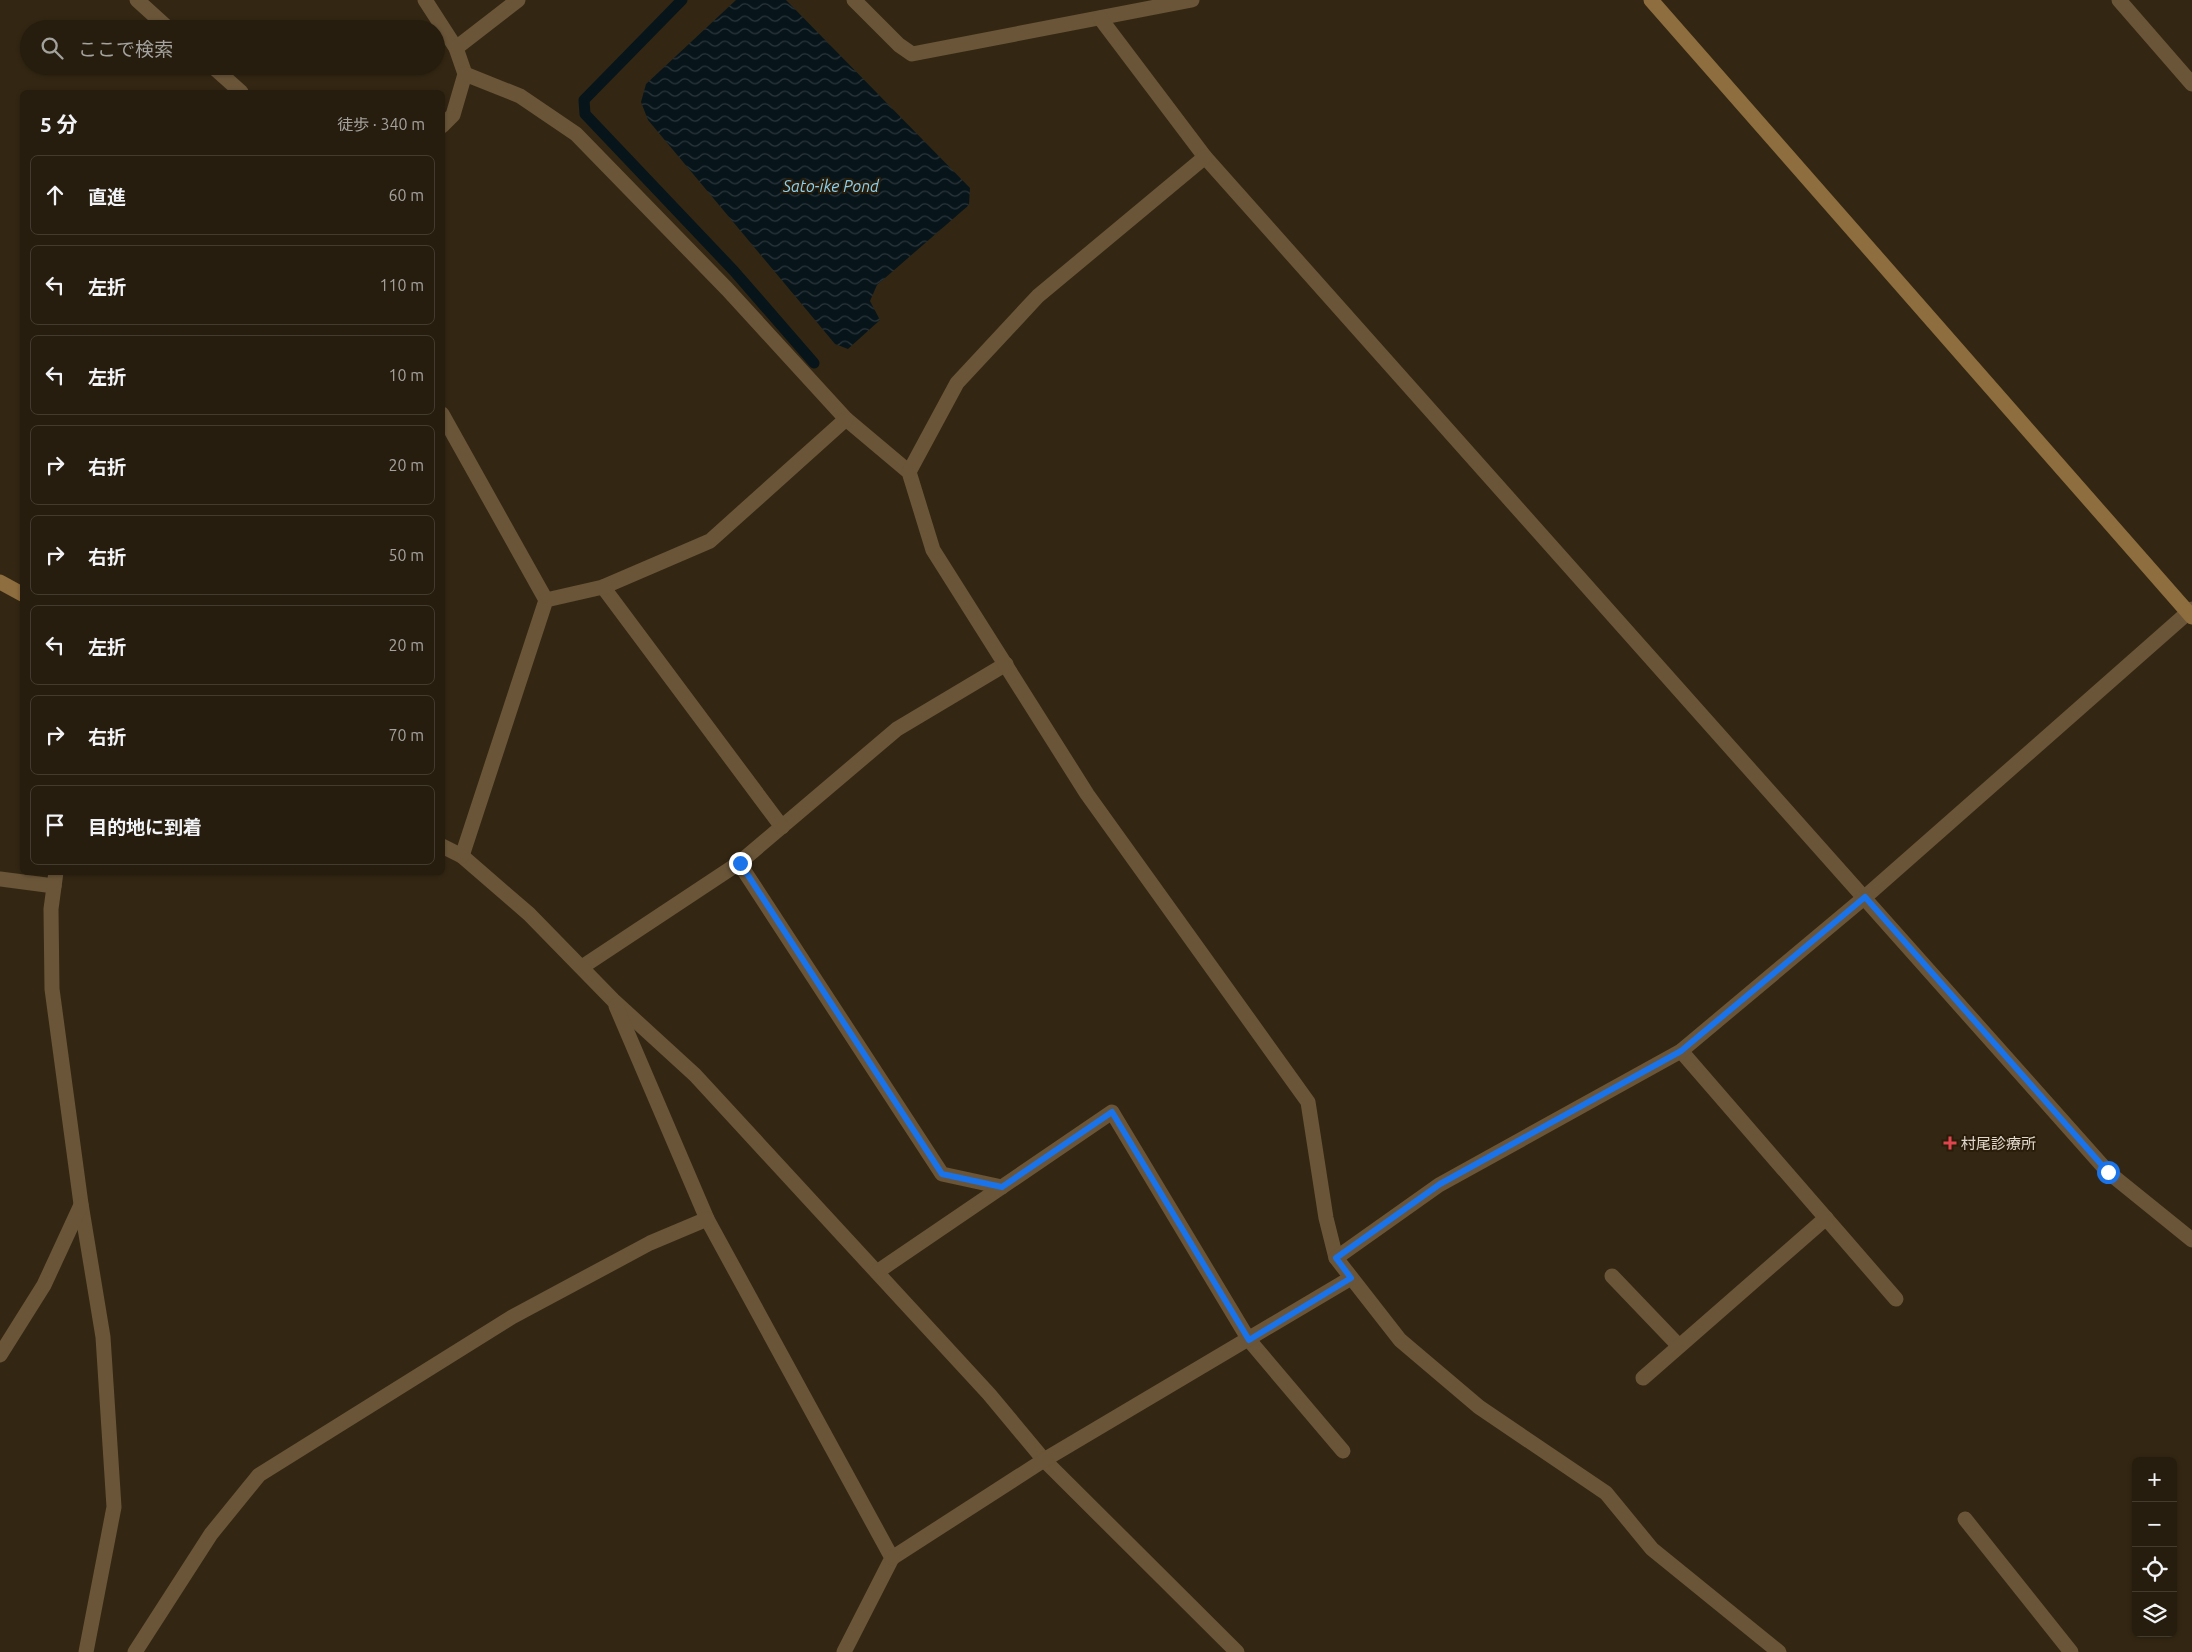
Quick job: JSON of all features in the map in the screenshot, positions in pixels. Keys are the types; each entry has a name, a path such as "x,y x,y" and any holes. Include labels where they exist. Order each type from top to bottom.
{"street":[{"path":"137,0 159,20"},
{"path":"425,0 438,20"},
{"path":"456,48 518,0"},
{"path":"854,0 899,45 912,54 1192,0"},
{"path":"1336,1258 1440,1184 1681,1051 1865,897 2191,613 1651,0"},
{"path":"2119,0 2192,84"},
{"path":"1100,18 1205,156 2108,1172 2192,1240"},
{"path":"445,31 456,48 465,74 453,115 445,123"},
{"path":"465,74 520,96 576,134 728,289 846,419 909,472 933,550 1093,802 1308,1102 1326,1218 1336,1258 1400,1340 1479,1407 1606,1492 1652,1549 1779,1652"},
{"path":"222,75 239,90"},
{"path":"909,472 957,383 1038,296 1205,156"},
{"path":"445,419 546,600 462,856"},
{"path":"546,600 602,587 710,541 846,419"},
{"path":"0,582 20,593"},
{"path":"602,587 782,827"},
{"path":"582,967 740,863 897,730 1006,664"},
{"path":"445,848 462,856 529,914 613,1000 695,1075 989,1394 1044,1460 1237,1652"},
{"path":"740,863 942,1174 1002,1187"},
{"path":"0,879 55,879 51,909 52,989 81,1204 103,1337 114,1506 86,1652"},
{"path":"613,1000 707,1219 892,1558"},
{"path":"1681,1051 1896,1299"},
{"path":"877,1272 1112,1112 1249,1340 1343,1451"},
{"path":"0,1355 44,1285 81,1204"},
{"path":"1643,1378 1826,1218"},
{"path":"135,1652 210,1534 258,1474 512,1317 650,1243 707,1219"},
{"path":"1612,1276 1679,1346"},
{"path":"844,1652 892,1558 1044,1460 1351,1278"},
{"path":"1965,1519 2071,1652"}],"water":[{"name":"Sato-ike Pond","path":"736,0 786,0 970,188 969,205 877,285 870,301 880,320 848,349 835,344 648,120 641,102 646,84"}],"waterway":[{"path":"682,0 584,100 585,114 734,271 814,363"}],"place":[{"name":"村尾診療所","path":"1950,1143"}],"route":[{"path":"740,863 942,1174 1002,1187 1112,1112 1249,1340 1351,1278 1336,1258 1440,1184 1681,1051 1865,897 2108,1172"}]}
